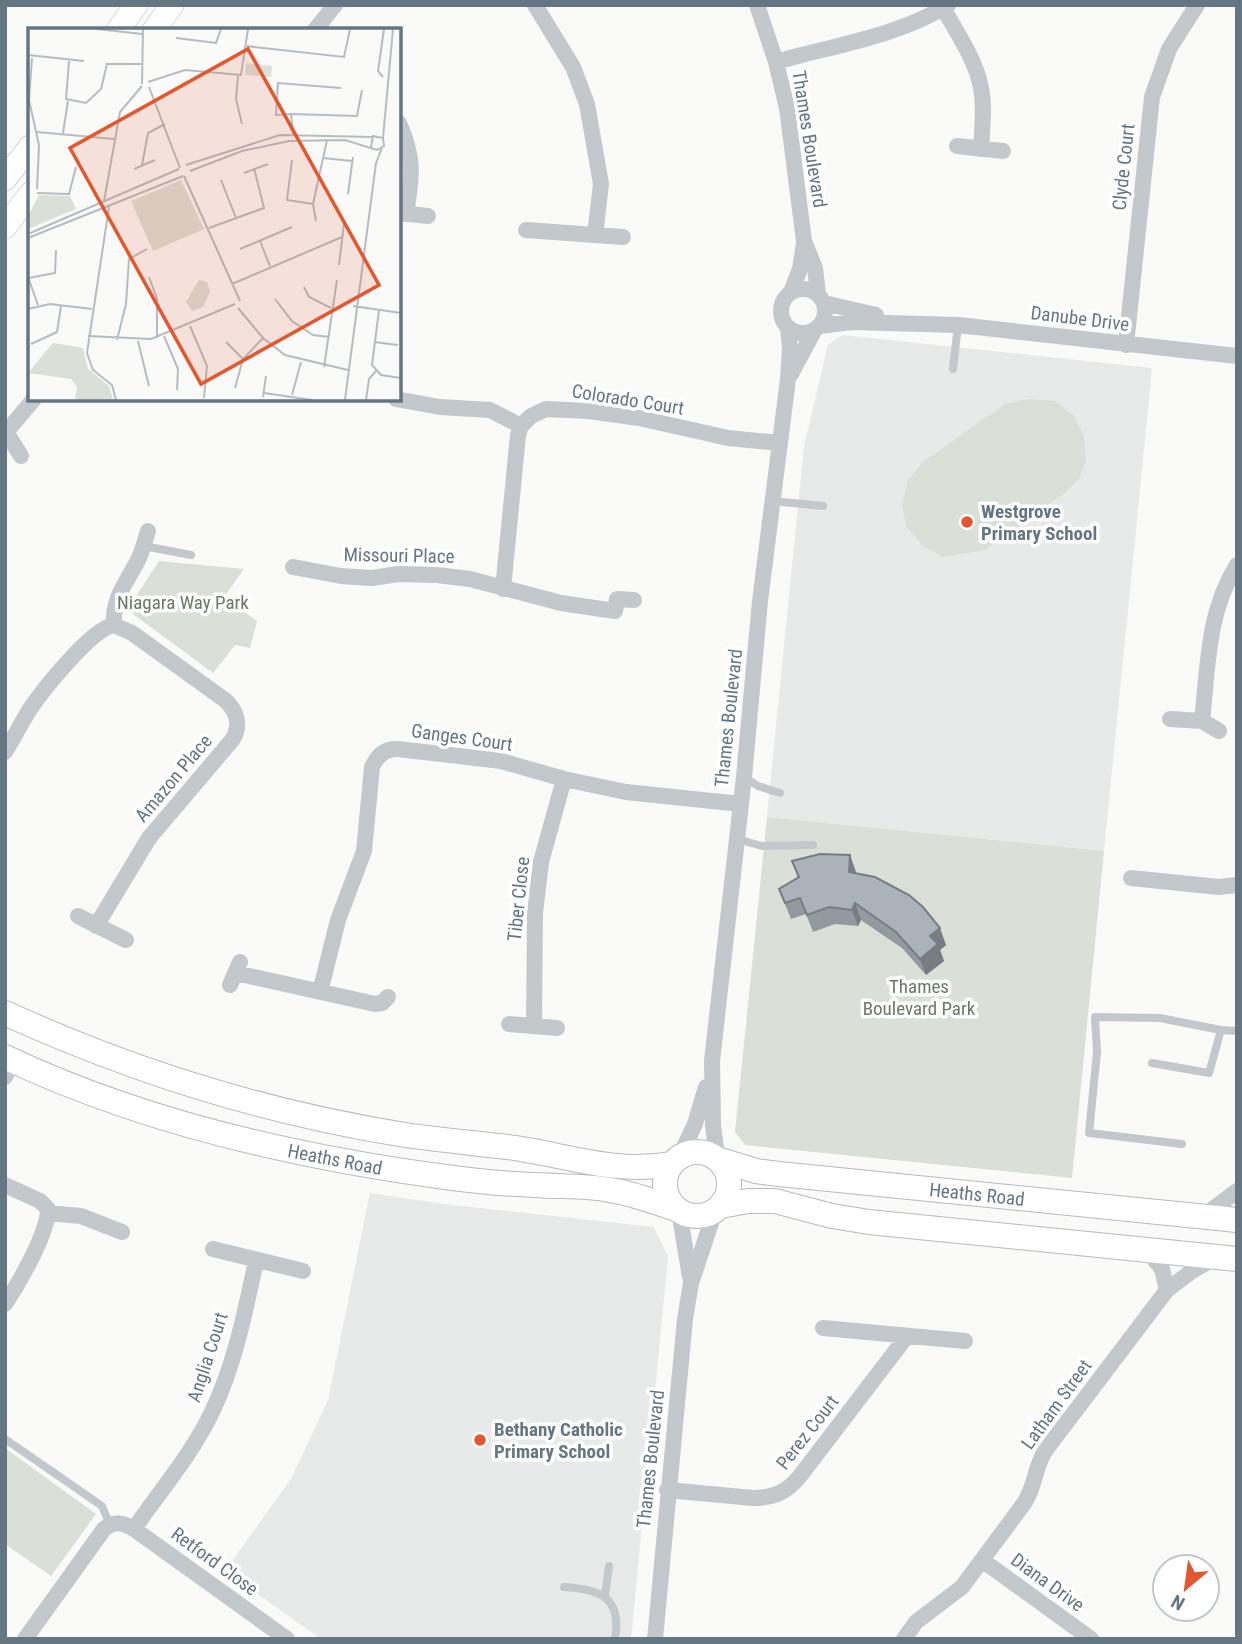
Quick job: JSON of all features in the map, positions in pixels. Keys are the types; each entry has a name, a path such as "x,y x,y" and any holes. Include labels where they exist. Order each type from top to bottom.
{"main road":[{"path":"119,28 136,5"},
{"path":"155,28 172,5"},
{"path":"5,179 28,150"},
{"path":"5,227 28,197"},
{"path":"8,1065 23,1033 12,1016"},
{"name":"Heaths Road","path":"12,1016 57,1037 182,1082 332,1121 399,1134 517,1149 608,1166 646,1169 676,1160"},
{"name":"Heaths Road","path":"8,1065 117,1103 275,1147 387,1170 611,1190 677,1210"},
{"path":"697,1151 718,1159 729,1178 730,1188 718,1209 697,1217 677,1210 666,1194 664,1183 676,1160 697,1151"},
{"name":"Heaths Road","path":"718,1159 756,1171 789,1175 1237,1220"},
{"name":"Heaths Road","path":"718,1209 748,1201 775,1201 832,1216 869,1222 1227,1258"}],"street":[{"path":"322,27 335,5"},
{"path":"535,5 573,67 587,104 601,184 595,235"},
{"name":"Thames Boulevard","path":"757,5 776,62 787,108 804,241 815,268 821,298"},
{"name":"Clyde Court","path":"1126,345 1152,97 1169,49 1197,5"},
{"path":"776,62 883,33 945,7 981,86 984,105 981,149"},
{"path":"401,127 409,145 412,175 403,214 428,216"},
{"path":"957,146 1003,151"},
{"path":"525,229 623,237"},
{"name":"Thames Boulevard","path":"791,292 800,269 804,241"},
{"path":"805,289 821,298 826,315 817,328 801,334 788,328 781,316 781,309 786,296 791,292 805,289"},
{"name":"Danube Drive","path":"821,298 919,323"},
{"name":"Danube Drive","path":"817,328 850,322 958,325 1237,356"},
{"name":"Thames Boulevard","path":"718,1159 713,1115 712,1061 744,776 760,601 788,380 788,328"},
{"name":"Thames Boulevard","path":"788,380 817,328"},
{"path":"401,400 440,407 490,410 521,426 503,589"},
{"path":"21,456 6,431 32,401"},
{"name":"Colorado Court","path":"521,426 531,416 546,410 588,411 639,418 728,439 779,443"},
{"path":"5,752 47,686 97,632 114,625 118,593 146,538"},
{"path":"1202,722 1213,620 1225,585 1237,565"},
{"name":"Missouri Place","path":"289,568 372,578 398,574 470,579 562,603 615,611 617,599 634,600"},
{"name":"Amazon Place","path":"96,926 149,838 233,739 238,724 235,712 228,703 132,633 114,625"},
{"path":"1170,719 1202,722 1219,731"},
{"name":"Ganges Court","path":"320,992 338,920 363,851 372,767 383,752 398,749 501,761 564,779 626,792 741,804"},
{"name":"Tiber Close","path":"534,1026 535,913 541,862 564,779"},
{"path":"1131,878 1219,887 1237,886"},
{"path":"78,916 126,940"},
{"path":"235,974 320,992 369,1009 388,997"},
{"path":"509,1024 557,1028"},
{"name":"Thames Boulevard","path":"676,1160 695,1124 712,1061"},
{"path":"5,1185 40,1201 48,1209 45,1227 5,1304"},
{"path":"1204,1216 1237,1191"},
{"name":"Thames Boulevard","path":"655,1639 667,1490 691,1283 718,1209"},
{"name":"Thames Boulevard","path":"677,1210 691,1283"},
{"path":"48,1213 81,1216 122,1231"},
{"path":"213,1249 303,1271"},
{"path":"1146,1249 1162,1269 1167,1290"},
{"name":"Latham Street","path":"904,1639 916,1622 962,1587 1030,1493 1038,1463 1045,1451 1167,1290 1192,1271 1227,1258"},
{"name":"Anglia Court","path":"134,1529 193,1446 211,1415 234,1354 256,1261"},
{"path":"823,1328 965,1341"},
{"name":"Perez Court","path":"667,1490 753,1498 767,1498 784,1491 800,1476 907,1336"},
{"path":"25,1639 104,1529 113,1524"},
{"name":"Retford Close","path":"113,1524 125,1524 134,1529 287,1639"},
{"name":"Diana Drive","path":"982,1560 1091,1639"}],"lane":[{"path":"953,369 958,325"},
{"path":"772,501 823,506"},
{"path":"146,538 191,555"},
{"path":"744,776 758,786 780,793"},
{"path":"737,839 762,846 813,845"},
{"path":"1182,1144 1089,1133 1097,1052 1095,1017 1160,1018 1237,1031"},
{"path":"1152,1063 1209,1073 1222,1030"},
{"path":"8,1442 102,1506 113,1524"},
{"path":"605,1596 609,1566"},
{"path":"564,1587 587,1588 605,1596 614,1609 615,1639"}],"shaded area":[{"name":"Westgrove Primary School","path":"842,335 1152,368 1104,851 767,817 804,446 828,345"},
{"name":"Bethany Catholic Primary School","path":"370,1193 443,1204 654,1227 668,1257 631,1639 321,1639 225,1571 291,1479 328,1400"}],"green space":[{"path":"1029,399 1055,401 1074,416 1084,437 1086,460 1079,479 1065,493 985,550 943,557 923,546 906,526 902,505 908,480 923,462 1005,404"},
{"name":"Niagara Way Park","path":"159,561 244,569 224,597 257,621 250,648 235,645 213,673 133,614 131,604"},
{"name":"Thames Boulevard Park","path":"767,817 1104,851 1072,1178 745,1145 735,1132"},
{"path":"5,1448 96,1514 51,1576 5,1544"}],"building":[{"path":"820,854 850,855 849,872 875,877 909,895 940,928 930,936 938,944 920,959 896,932 855,903 852,910 829,907 807,915 800,898 785,903 779,889 799,877 792,861"}],"place":[{"name":"Westgrove Primary School","path":"967,522"},
{"name":"Bethany Catholic Primary School","path":"480,1440"}]}
